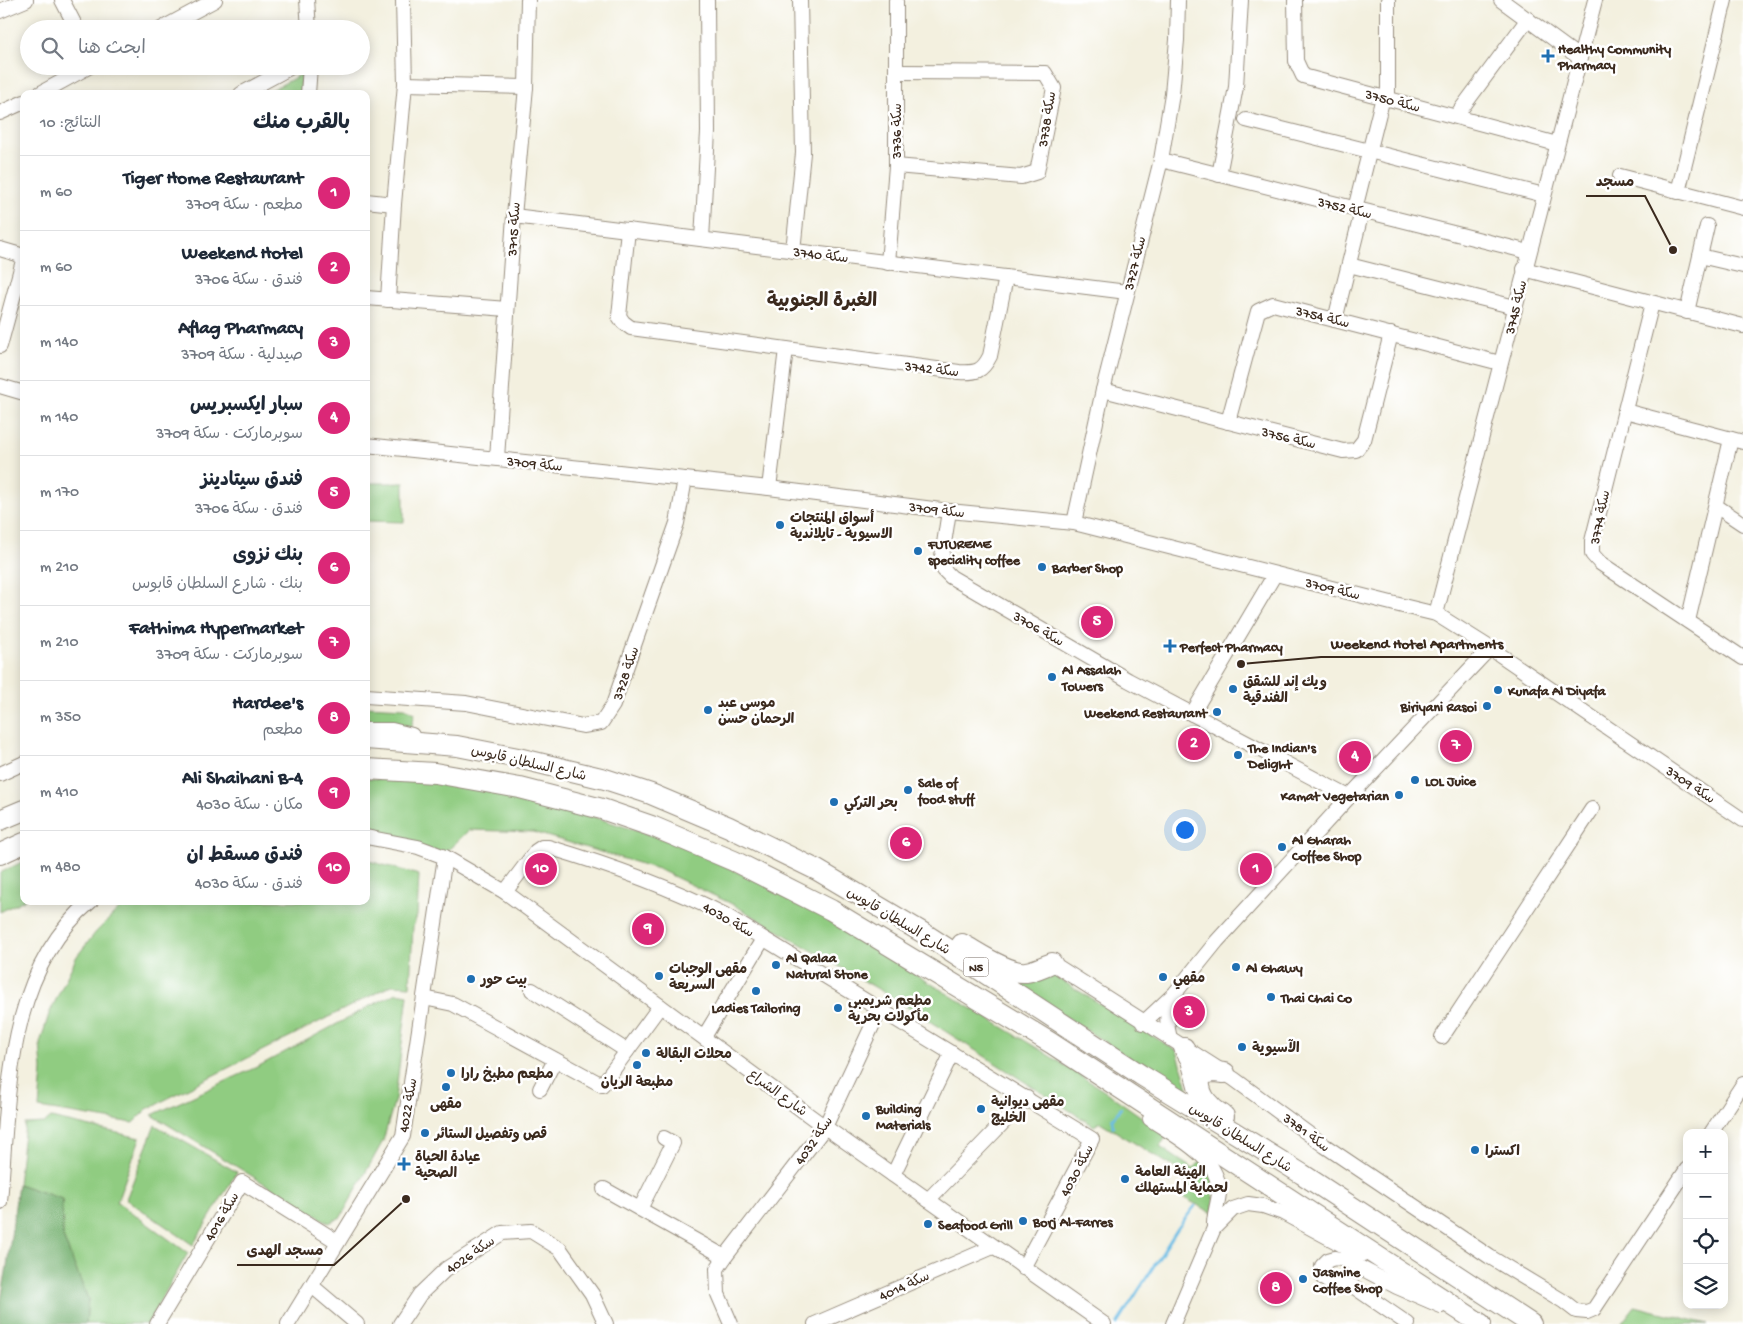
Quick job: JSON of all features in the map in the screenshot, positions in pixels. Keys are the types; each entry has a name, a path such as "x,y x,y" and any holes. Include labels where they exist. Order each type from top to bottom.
{"highway":[{"name":"شارع السلطان قابوس","path":"370,739 457,746 570,770 651,794 729,827 817,870 924,934 1141,1075 1302,1174 1531,1324"},
{"name":"شارع السلطان قابوس","path":"370,769 435,773 520,788 602,809 654,827 734,861 831,910 1051,1043 1481,1324"},
{"path":"0,820 20,812"},
{"path":"0,854 20,845"},
{"path":"817,870 906,913 998,964 1015,971 1026,972 1052,963"},
{"path":"1177,1044 1191,1060 1200,1088 1211,1107 1302,1174"},
{"path":"1200,1088 1200,1081 1204,1074 1213,1072 1225,1074"}],"street":[{"path":"0,10 26,0"},
{"path":"62,0 72,20"},
{"path":"307,0 308,20"},
{"path":"388,300 394,204 405,84 403,0"},
{"name":"سكة 3715","path":"497,458 514,216 526,87 528,0"},
{"path":"702,239 708,132 707,0"},
{"path":"793,251 803,153 800,0"},
{"name":"سكة 3736","path":"888,263 896,166 896,0"},
{"name":"سكة 3727","path":"1074,523 1103,390 1160,160 1172,94 1178,40 1178,0"},
{"path":"1219,175 1236,87 1241,0"},
{"name":"سكة 3750","path":"1295,0 1296,61 1303,76 1557,144"},
{"path":"1336,320 1349,265 1370,151 1386,98 1388,0"},
{"path":"1501,0 1580,58"},
{"name":"سكة 3745","path":"1436,614 1595,0"},
{"path":"1678,192 1725,0"},
{"path":"175,20 205,2"},
{"path":"1456,116 1528,19"},
{"name":"سكة 3738","path":"896,72 1045,73 1054,88 1037,172 1020,177 896,166"},
{"path":"46,90 74,75"},
{"path":"248,90 276,75"},
{"path":"308,90 309,75"},
{"path":"405,84 526,87"},
{"path":"0,114 20,104"},
{"path":"1246,120 1544,195"},
{"name":"سكة 3752","path":"1160,160 1529,252"},
{"path":"1620,176 1743,208"},
{"path":"370,202 394,204"},
{"name":"سكة 3740","path":"514,216 1127,292"},
{"path":"1687,312 1707,226"},
{"name":"سكة 3742","path":"628,230 619,316 631,328 959,372 974,373 985,367 990,356 1006,277"},
{"path":"0,249 20,255"},
{"path":"1700,256 1743,266"},
{"path":"1349,265 1515,307"},
{"path":"1524,269 1743,326"},
{"path":"0,346 20,271"},
{"path":"370,298 507,309"},
{"name":"سكة 3774","path":"1652,303 1592,541 1592,554 1600,563 1743,658"},
{"name":"سكة 3754","path":"1228,422 1258,311 1273,304 1500,362"},
{"name":"سكة 3756","path":"1103,390 1343,451 1356,450 1364,440 1391,334"},
{"path":"769,488 786,349"},
{"path":"0,386 20,392"},
{"path":"1625,411 1737,440 1716,506 1688,621"},
{"name":"سكة 3709","path":"370,445 769,488 949,511 1074,523 1436,614 1490,648 1743,820"},
{"name":"سكة 3728","path":"370,696 466,703 583,726 601,723 614,705 674,532 685,479"},
{"path":"1716,506 1743,524"},
{"name":"سكة 3706","path":"949,511 941,563 944,570 951,577 1128,680 1349,797"},
{"path":"1192,714 1275,574"},
{"path":"1143,1022 1175,993 1217,942 1349,797 1490,648"},
{"path":"370,730 392,730 457,746"},
{"path":"0,774 20,766"},
{"path":"1442,1037 1592,809"},
{"name":"شارع الشراع","path":"370,838 418,847 445,857 505,892 893,1176 1104,1324"},
{"name":"سكة 4030","path":"505,892 536,851 542,847 548,847 605,865 677,892 725,915 1092,1138 1023,1268"},
{"name":"سكة 4022","path":"288,1324 403,1136 445,857"},
{"path":"0,1202 3,1120 14,1044 32,984 45,957 64,930 87,905"},
{"path":"704,1037 764,939"},
{"name":"سكة 3781","path":"1052,963 1225,1074 1325,1146 1490,1256 1563,1301 1586,1306 1602,1296 1684,1174"},
{"path":"532,990 627,1051"},
{"path":"1175,993 1169,1004 1167,1028 1177,1044"},
{"path":"424,998 453,1004 602,1085 660,1006"},
{"name":"سكة 4032","path":"732,1324 718,1294 717,1269 826,1127 880,1009"},
{"path":"1051,1043 1113,1094 1202,1155 1217,1175 1219,1194 1213,1219 1214,1228"},
{"path":"893,1176 952,1053"},
{"path":"540,1089 555,1060"},
{"path":"1714,1129 1743,1084"},
{"path":"928,1200 1028,1098"},
{"path":"640,1209 673,1143 664,1138"},
{"name":"سكة 4016","path":"158,1324 242,1182 338,1242"},
{"path":"604,1189 725,1257"},
{"path":"1173,1324 1214,1228 1233,1209 1248,1204 1263,1206 1283,1213 1433,1293"},
{"name":"سكة 4026","path":"400,1324 420,1294 446,1268 502,1233 531,1232 560,1249 592,1294 606,1324"},
{"name":"سكة 4014","path":"815,1324 993,1247"},
{"path":"1408,1324 1354,1287 1348,1285 1336,1286 1329,1283 1323,1278 1322,1266 1328,1260 1335,1258 1346,1260 1397,1287 1481,1324"},
{"path":"312,1286 356,1324"}],"green space":[{"path":"300,75 302,75 300,90 272,90"},
{"path":"370,483 404,483 404,522 370,521"},
{"path":"370,706 405,708 415,713 411,728 370,727"},
{"path":"370,778 428,782 510,794 591,816 681,845 810,907 1112,1096 1167,1135 1160,1147 1193,1169 1202,1160 1214,1176 1213,1213 1182,1197 1188,1188 1185,1174 1100,1122 1094,1126 890,996 734,905 658,869 533,832 469,830 445,853 370,835"},
{"path":"370,861 419,875 417,916 413,927 410,986 392,985 147,1109 133,1123 39,1108 42,1070 40,1043 49,1014 77,956 96,932 123,905 370,905"},
{"path":"20,863 20,902 0,912 0,873"},
{"path":"1048,972 1177,1051 1191,1098 1009,980"},
{"path":"397,993 408,995 395,1099 383,1141 341,1217 329,1223 152,1115 259,1066"},
{"path":"51,1118 140,1138 117,1202 188,1253 147,1324 86,1324 88,1299 63,1237 62,1199 18,1184 25,1124 45,1123"},
{"path":"155,1125 237,1172 193,1245 126,1199"},
{"path":"18,1184 62,1199 63,1237 88,1299 86,1324 0,1324 0,1306"},
{"path":"1635,1306 1708,1324 1621,1324"}],"waterway":[{"path":"1113,1127 1112,1119 1121,1108"},
{"path":"1117,1324 1178,1228 1195,1206"}],"place":[{"name":"Healthy Community Pharmacy","path":"1548,56"},
{"name":"مسجد","path":"1673,250"},
{"name":"أسواق المنتجات الاسيوية - تايلاندية","path":"780,525"},
{"name":"FUTUREME speciality coffee","path":"918,551"},
{"name":"Barber Shop","path":"1042,567"},
{"name":"فندق سيتادينز","path":"1097,622"},
{"name":"Perfect Pharmacy","path":"1170,646"},
{"name":"Weekend Hotel Apartments","path":"1241,664"},
{"name":"Al Assalah Towers","path":"1052,677"},
{"name":"ويك إند للشقق الفندقية","path":"1233,689"},
{"name":"Kunafa Al Diyafa","path":"1498,690"},
{"name":"Biriyani Rasoi","path":"1487,706"},
{"name":"موسى عبد الرحمان حسن","path":"708,710"},
{"name":"Weekend Restaurant","path":"1217,712"},
{"name":"Weekend Hotel","path":"1194,744"},
{"name":"Fathima Hypermarket","path":"1456,746"},
{"name":"The Indian's Delight","path":"1238,755"},
{"name":"سبار ايكسبريس","path":"1355,757"},
{"name":"LOL Juice","path":"1415,780"},
{"name":"Sale of food stuff","path":"908,790"},
{"name":"Kamat Vegetarian","path":"1399,795"},
{"name":"بحر التركي","path":"834,802"},
{"name":"بنك نزوى","path":"906,843"},
{"name":"Al Gharah Coffee Shop","path":"1282,847"},
{"name":"فندق مسقط ان","path":"541,869"},
{"name":"Tiger Home Restaurant","path":"1256,869"},
{"name":"Ali Shaihani B-4","path":"648,929"},
{"name":"Al Qalaa Natural Stone","path":"776,965"},
{"name":"Al Ghawy","path":"1236,967"},
{"name":"مقهى الوجبات السريعة","path":"659,976"},
{"name":"مقهي","path":"1163,977"},
{"name":"بيت حور","path":"471,979"},
{"name":"Ladies Tailoring","path":"756,991"},
{"name":"Thai Chai Co","path":"1271,997"},
{"name":"مطعم شريمبي مأكولات بحرية","path":"838,1008"},
{"name":"Aflag Pharmacy","path":"1189,1012"},
{"name":"الآسيوية","path":"1242,1047"},
{"name":"محلات البقالة","path":"646,1053"},
{"name":"مطبعة الريان","path":"637,1065"},
{"name":"مطعم مطبخ رارا","path":"451,1073"},
{"name":"مقهى","path":"446,1087"},
{"name":"مقهى ديوانية الخليج","path":"981,1109"},
{"name":"Building Materials","path":"866,1116"},
{"name":"قص وتفصيل الستائر","path":"425,1133"},
{"name":"اكسترا","path":"1475,1150"},
{"name":"عيادة الحياة الصحية","path":"404,1164"},
{"name":"الهيئة العامة لحماية المستهلك","path":"1125,1179"},
{"name":"مسجد الهدى","path":"406,1199"},
{"name":"Borj Al-Farres","path":"1023,1221"},
{"name":"Seafood Grill","path":"928,1224"},
{"name":"Jasmine Coffee Shop","path":"1303,1279"},
{"name":"Hardee's","path":"1276,1288"}],"district":[{"name":"الغبرة الجنوبية","path":"822,299"}]}
